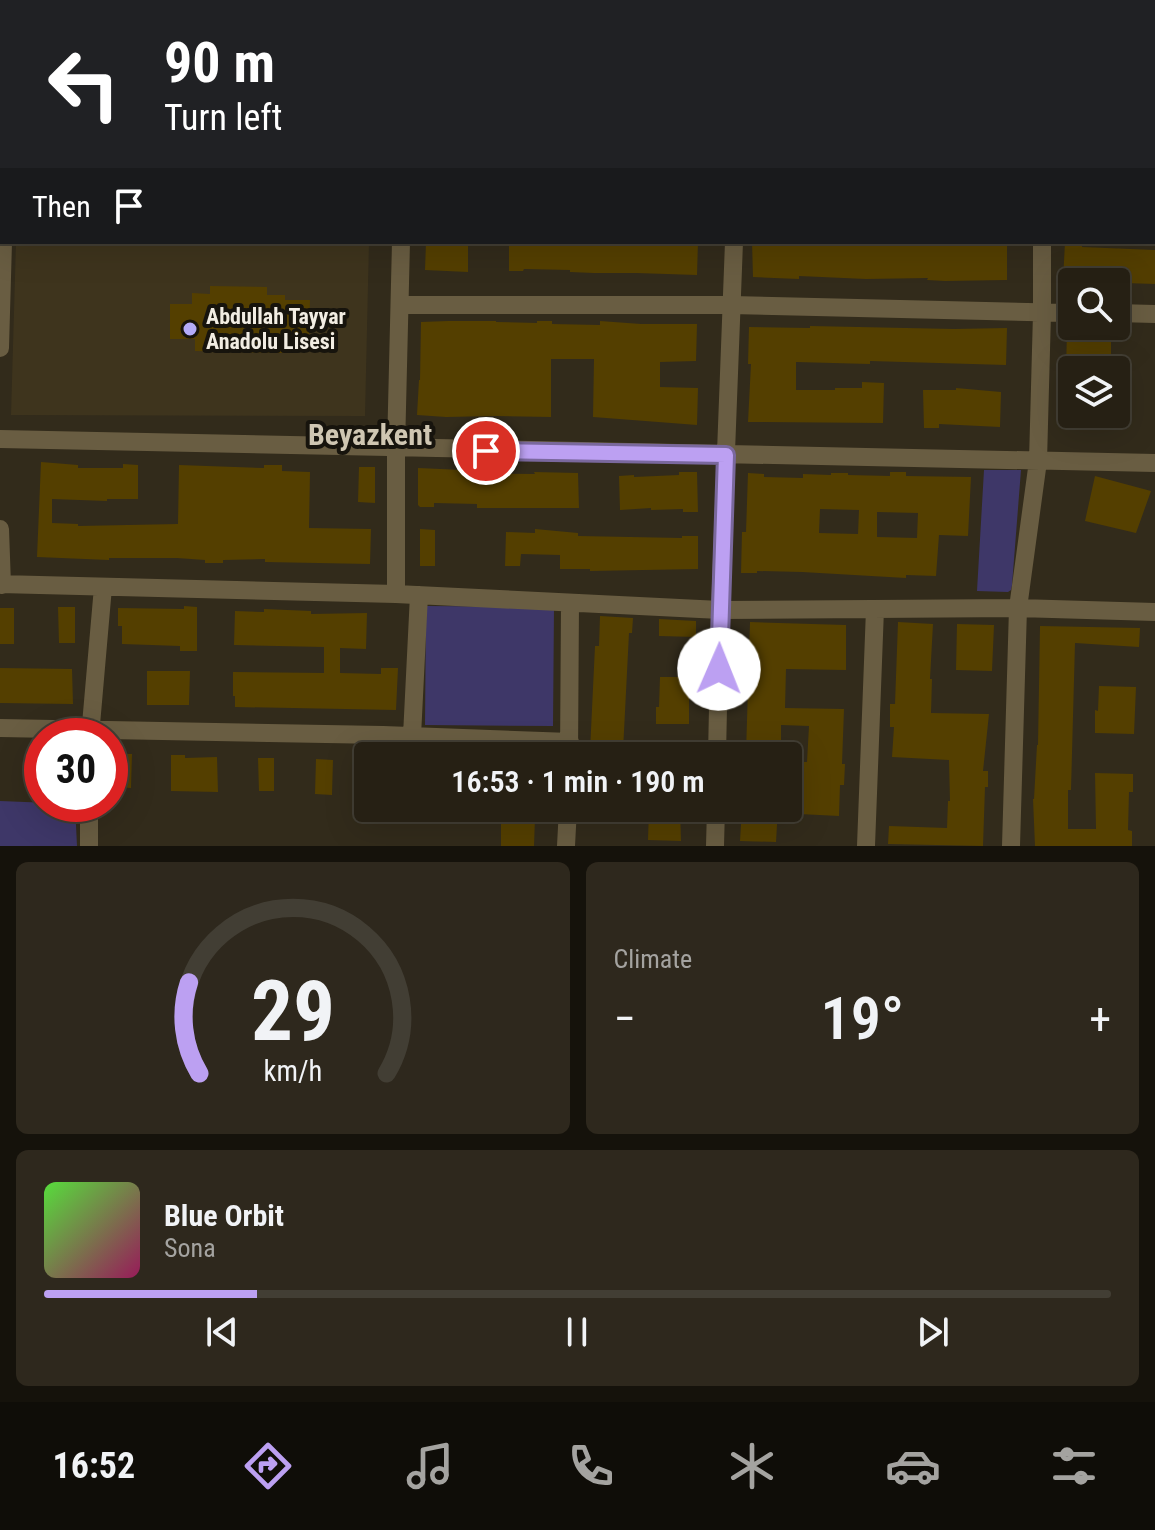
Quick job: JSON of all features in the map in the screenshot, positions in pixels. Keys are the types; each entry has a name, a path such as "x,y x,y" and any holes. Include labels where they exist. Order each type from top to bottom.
{"street":[{"path":"0,348 3,244"},
{"path":"396,594 401,244"},
{"path":"717,742 734,244"},
{"path":"1011,846 1018,608 1038,461 1042,244"},
{"path":"400,305 731,305 1058,313"},
{"path":"1130,313 1155,314"},
{"path":"0,439 1155,463"},
{"path":"0,529 1,584 396,594 720,610 1018,608 1155,612"},
{"path":"91,718 103,587"},
{"path":"412,736 419,595"},
{"path":"569,742 570,603"},
{"path":"866,846 875,609"},
{"path":"0,728 24,729"},
{"path":"128,733 412,736 484,742"},
{"path":"89,822 89,846"},
{"path":"566,846 567,822"},
{"path":"715,846 716,822"}],"shaded area":[{"name":"Abdullah Tayyar Anadolu Lisesi","path":"16,244 369,244 365,416 11,415"},
{"path":"984,470 1021,470 1012,585 1008,592 977,591"},
{"path":"426,606 554,607 553,726 425,725"},
{"path":"0,801 24,802 24,822 76,822 77,846 0,846"}],"building":[{"path":"426,244 468,244 468,272 425,270"},
{"path":"509,244 698,244 697,275 509,271"},
{"path":"752,244 1007,244 1007,280 753,277"},
{"path":"1065,244 1155,250 1155,284 1130,283 1130,268 1064,268"},
{"name":"Abdullah Tayyar Anadolu Lisesi","path":"210,286 267,287 267,295 285,295 285,300 310,300 309,341 282,341 282,353 195,351 195,339 170,339 170,304 192,304 192,293 210,294"},
{"path":"421,322 697,324 696,361 660,362 660,387 698,388 697,425 593,417 594,359 551,359 551,417 417,415"},
{"path":"749,327 1007,328 1006,365 796,362 796,390 862,388 862,382 884,383 883,423 748,422"},
{"path":"1067,340 1111,340 1111,356 1066,356"},
{"path":"956,388 1001,392 1000,427 939,424 939,428 924,428 923,390"},
{"path":"41,462 78,465 78,468 138,465 138,499 52,499 52,523 78,526 178,524 179,465 264,468 264,465 282,465 282,471 310,472 309,528 371,529 370,564 265,562 265,559 205,563 205,560 177,558 109,560 37,557"},
{"path":"359,467 375,467 375,503 358,502"},
{"path":"418,468 463,470 462,473 578,473 579,508 477,508 477,504 434,503 434,507 420,507"},
{"path":"679,472 697,472 698,512 651,508 620,510 619,476 679,475"},
{"path":"890,472 906,472 906,476 971,477 968,536 939,535 936,576 906,575 906,578 802,572 741,573 748,473 764,474 764,477 803,478 803,474 831,473 890,476","holes":["820,509 859,510 858,534 819,533","877,512 918,513 917,538 877,537"]},
{"path":"1095,476 1151,491 1136,533 1085,521"},
{"path":"420,529 435,530 435,566 420,566"},
{"path":"535,529 578,533 578,536 698,536 698,569 560,569 560,555 521,554 520,566 505,566 506,532 535,533"},
{"path":"184,606 197,607 197,651 180,651 180,646 122,644 118,608 184,609"},
{"path":"58,607 75,607 75,643 59,643"},
{"path":"0,608 14,608 14,644 0,644"},
{"path":"264,609 311,611 311,614 367,613 366,649 340,648 340,673 381,674 381,668 398,668 396,710 235,707 233,672 324,673 324,647 234,645 235,611 264,612"},
{"path":"600,616 633,618 632,633 629,633 623,742 590,742 595,646 599,646"},
{"path":"659,619 696,621 696,637 659,636"},
{"path":"750,622 846,625 846,670 786,669 785,708 844,709 842,764 845,764 844,785 840,785 839,816 802,814 809,726 781,725 781,742 746,742"},
{"path":"898,622 933,624 931,713 989,714 983,771 988,771 988,787 985,787 983,846 888,844 889,826 947,828 950,801 949,760 892,757 894,727 890,727 890,704 895,704"},
{"path":"957,624 994,625 992,671 956,670"},
{"path":"1040,626 1140,628 1139,647 1075,643 1071,790 1068,790 1068,829 1096,829 1095,773 1133,774 1128,830 1132,831 1132,846 1035,846 1033,799 1038,745"},
{"path":"0,668 72,669 73,704 0,703"},
{"path":"147,671 190,671 189,705 147,705"},
{"path":"660,677 693,677 692,694 689,694 689,724 656,724"},
{"path":"1099,686 1136,687 1134,734 1095,733"},
{"path":"128,754 132,754 131,788 128,788"},
{"path":"171,755 217,757 218,792 171,791"},
{"path":"258,758 274,758 274,791 259,791"},
{"path":"316,759 333,760 332,795 315,794"},
{"path":"501,822 535,822 534,846 501,846"},
{"path":"649,822 680,822 681,841 648,840"},
{"path":"741,822 777,822 776,842 740,841"}],"place":[{"name":"Abdullah Tayyar Anadolu Lisesi","path":"190,329"}],"district":[{"name":"Beyazkent","path":"370,435"}],"route":[{"path":"486,451 726,455 719,669"}]}
